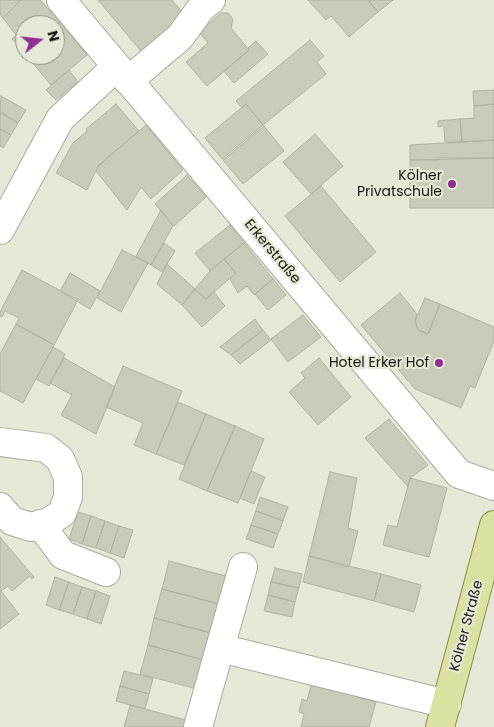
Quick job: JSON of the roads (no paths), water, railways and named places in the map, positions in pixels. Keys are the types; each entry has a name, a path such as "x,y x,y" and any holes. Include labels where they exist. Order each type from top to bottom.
{"main road":[{"name":"Kölner Straße","path":"443,715 494,525"}],"street":[{"name":"Erkerstraße","path":"61,0 459,474 494,486"},
{"path":"0,230 60,120 122,74 180,38 201,8 211,0"},
{"path":"0,442 46,448 60,459 68,477 68,497 62,513 49,522 31,527 12,521 0,507"},
{"path":"40,524 63,555 106,572"},
{"path":"198,727 243,567"},
{"path":"220,648 443,715"}],"place":[{"name":"Kölner Privatschule","path":"452,184"},
{"name":"Hotel Erker Hof","path":"439,363"}]}
